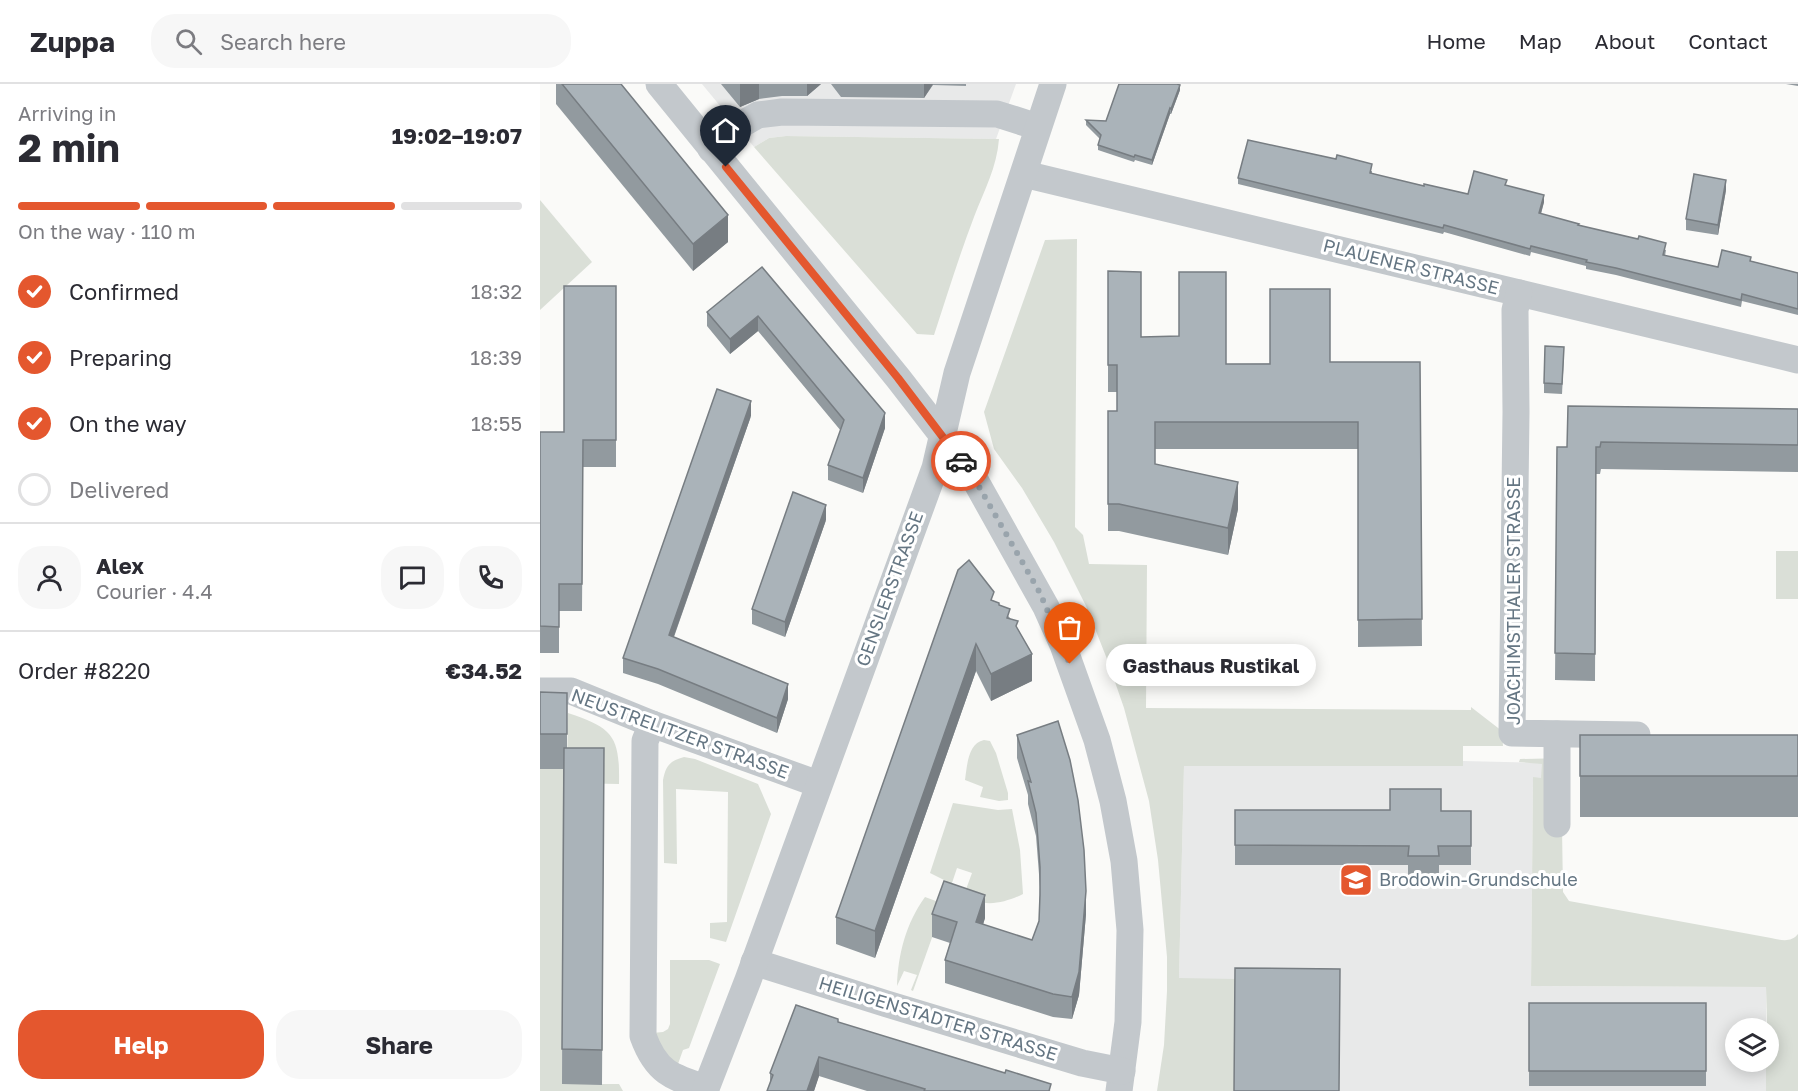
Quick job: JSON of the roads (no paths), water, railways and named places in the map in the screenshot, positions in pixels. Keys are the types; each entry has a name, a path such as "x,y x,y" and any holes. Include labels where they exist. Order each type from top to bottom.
{"street":[{"path":"659,84 898,378 970,471 1040,593 1063,645 1097,740 1113,801 1125,861 1130,930 1128,1022 1120,1081"},
{"name":"GENSLERSTRASSE","path":"652,724 645,741 643,1036 649,1053 659,1067 705,1090 934,468 957,374 1053,84"},
{"path":"711,149 742,124 758,115 782,112 997,114 1038,127"},
{"name":"PLAUENER STRASSE","path":"1024,174 1798,360"},
{"name":"JOACHIMSTHALER STRASSE","path":"1518,293 1515,310 1512,733 1660,735"},
{"name":"NEUSTRELITZER STRASSE","path":"540,691 571,692 818,784"},
{"path":"1557,734 1557,824"},
{"name":"HEILIGENSTADTER STRASSE","path":"754,962 1082,1063 1120,1081"}],"place":[{"name":"Gasthaus Rustikal","path":"1070,664"},
{"name":"Brodowin-Grundschule","path":"1356,880"}]}
